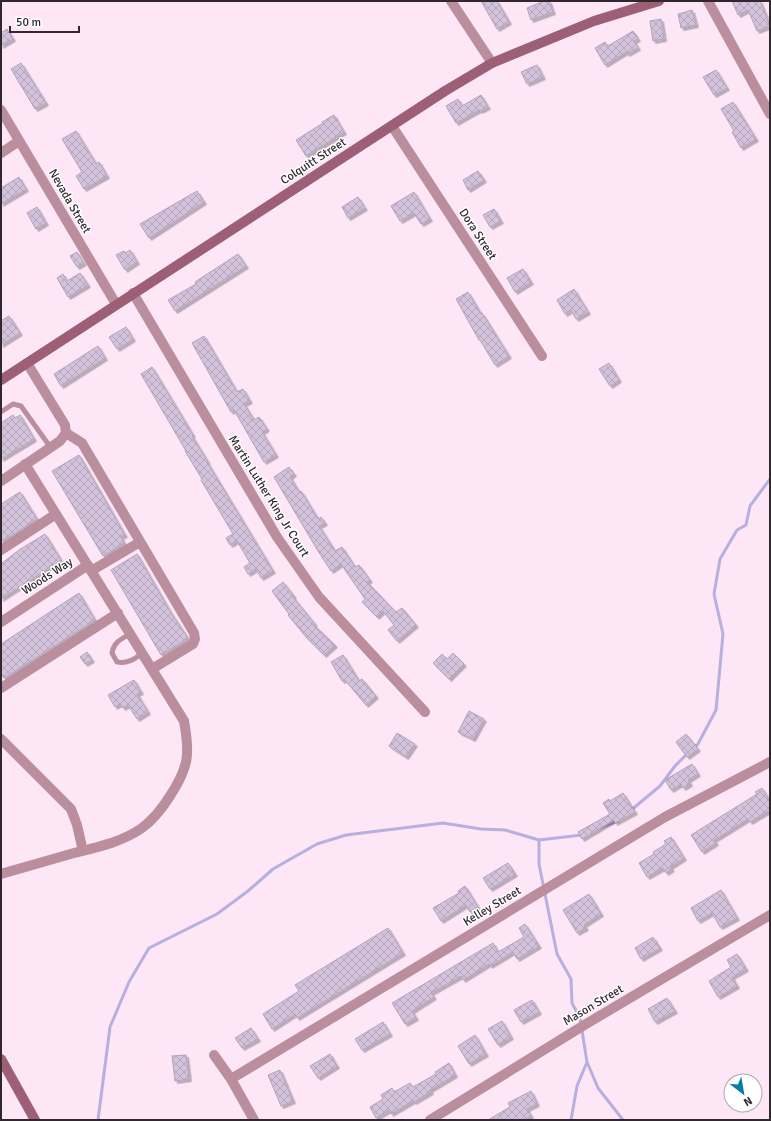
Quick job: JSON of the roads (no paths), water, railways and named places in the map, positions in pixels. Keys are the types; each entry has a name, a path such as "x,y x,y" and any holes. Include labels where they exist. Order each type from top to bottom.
{"street":[{"path":"451,1 492,64"},
{"name":"Colquitt Street","path":"1,380 445,90 492,64 594,21 658,1"},
{"path":"708,1 770,114"},
{"name":"Nevada Street","path":"1,110 116,304"},
{"name":"Dora Street","path":"392,126 542,356"},
{"path":"1,153 19,141"},
{"name":"Martin Luther King Jr Court","path":"133,293 276,537 319,597 425,712"},
{"path":"1,481 51,448 60,441 66,433 65,425 27,363"},
{"path":"66,433 82,443 194,633 195,639 192,644 152,669"},
{"path":"1,874 109,844 128,837 144,827 163,806 180,782 187,761 187,738 184,721 26,464"},
{"path":"1,550 56,514"},
{"name":"Woods Way","path":"1,622 89,568 140,542"},
{"path":"1,688 118,613"},
{"path":"1,740 70,809 77,825 83,851"},
{"name":"Kelley Street","path":"231,1079 665,817 770,762"},
{"name":"Mason Street","path":"430,1120 586,1024 770,915"},
{"path":"214,1055 231,1079 254,1120"},
{"path":"1,1059 35,1120"}],"lane":[{"path":"1,412 13,404 21,406 51,448"},
{"path":"130,634 117,642 113,647 112,654 117,662 123,663 130,661 143,653"}],"waterway":[{"path":"694,748 698,744 716,710 723,634 714,594 720,559 737,530 746,525 750,506 770,479"},
{"path":"630,811 660,786 675,766 688,753"},
{"path":"599,828 618,821"},
{"path":"98,1120 110,1027 129,982 149,948 217,914 248,891 273,869 317,844 346,835 443,823 481,829 505,830 539,840 582,835"},
{"path":"539,840 539,864 557,954 571,979 572,1003 580,1018 587,1062 598,1088 623,1120"},
{"path":"571,1120 577,1086 587,1062"}]}
